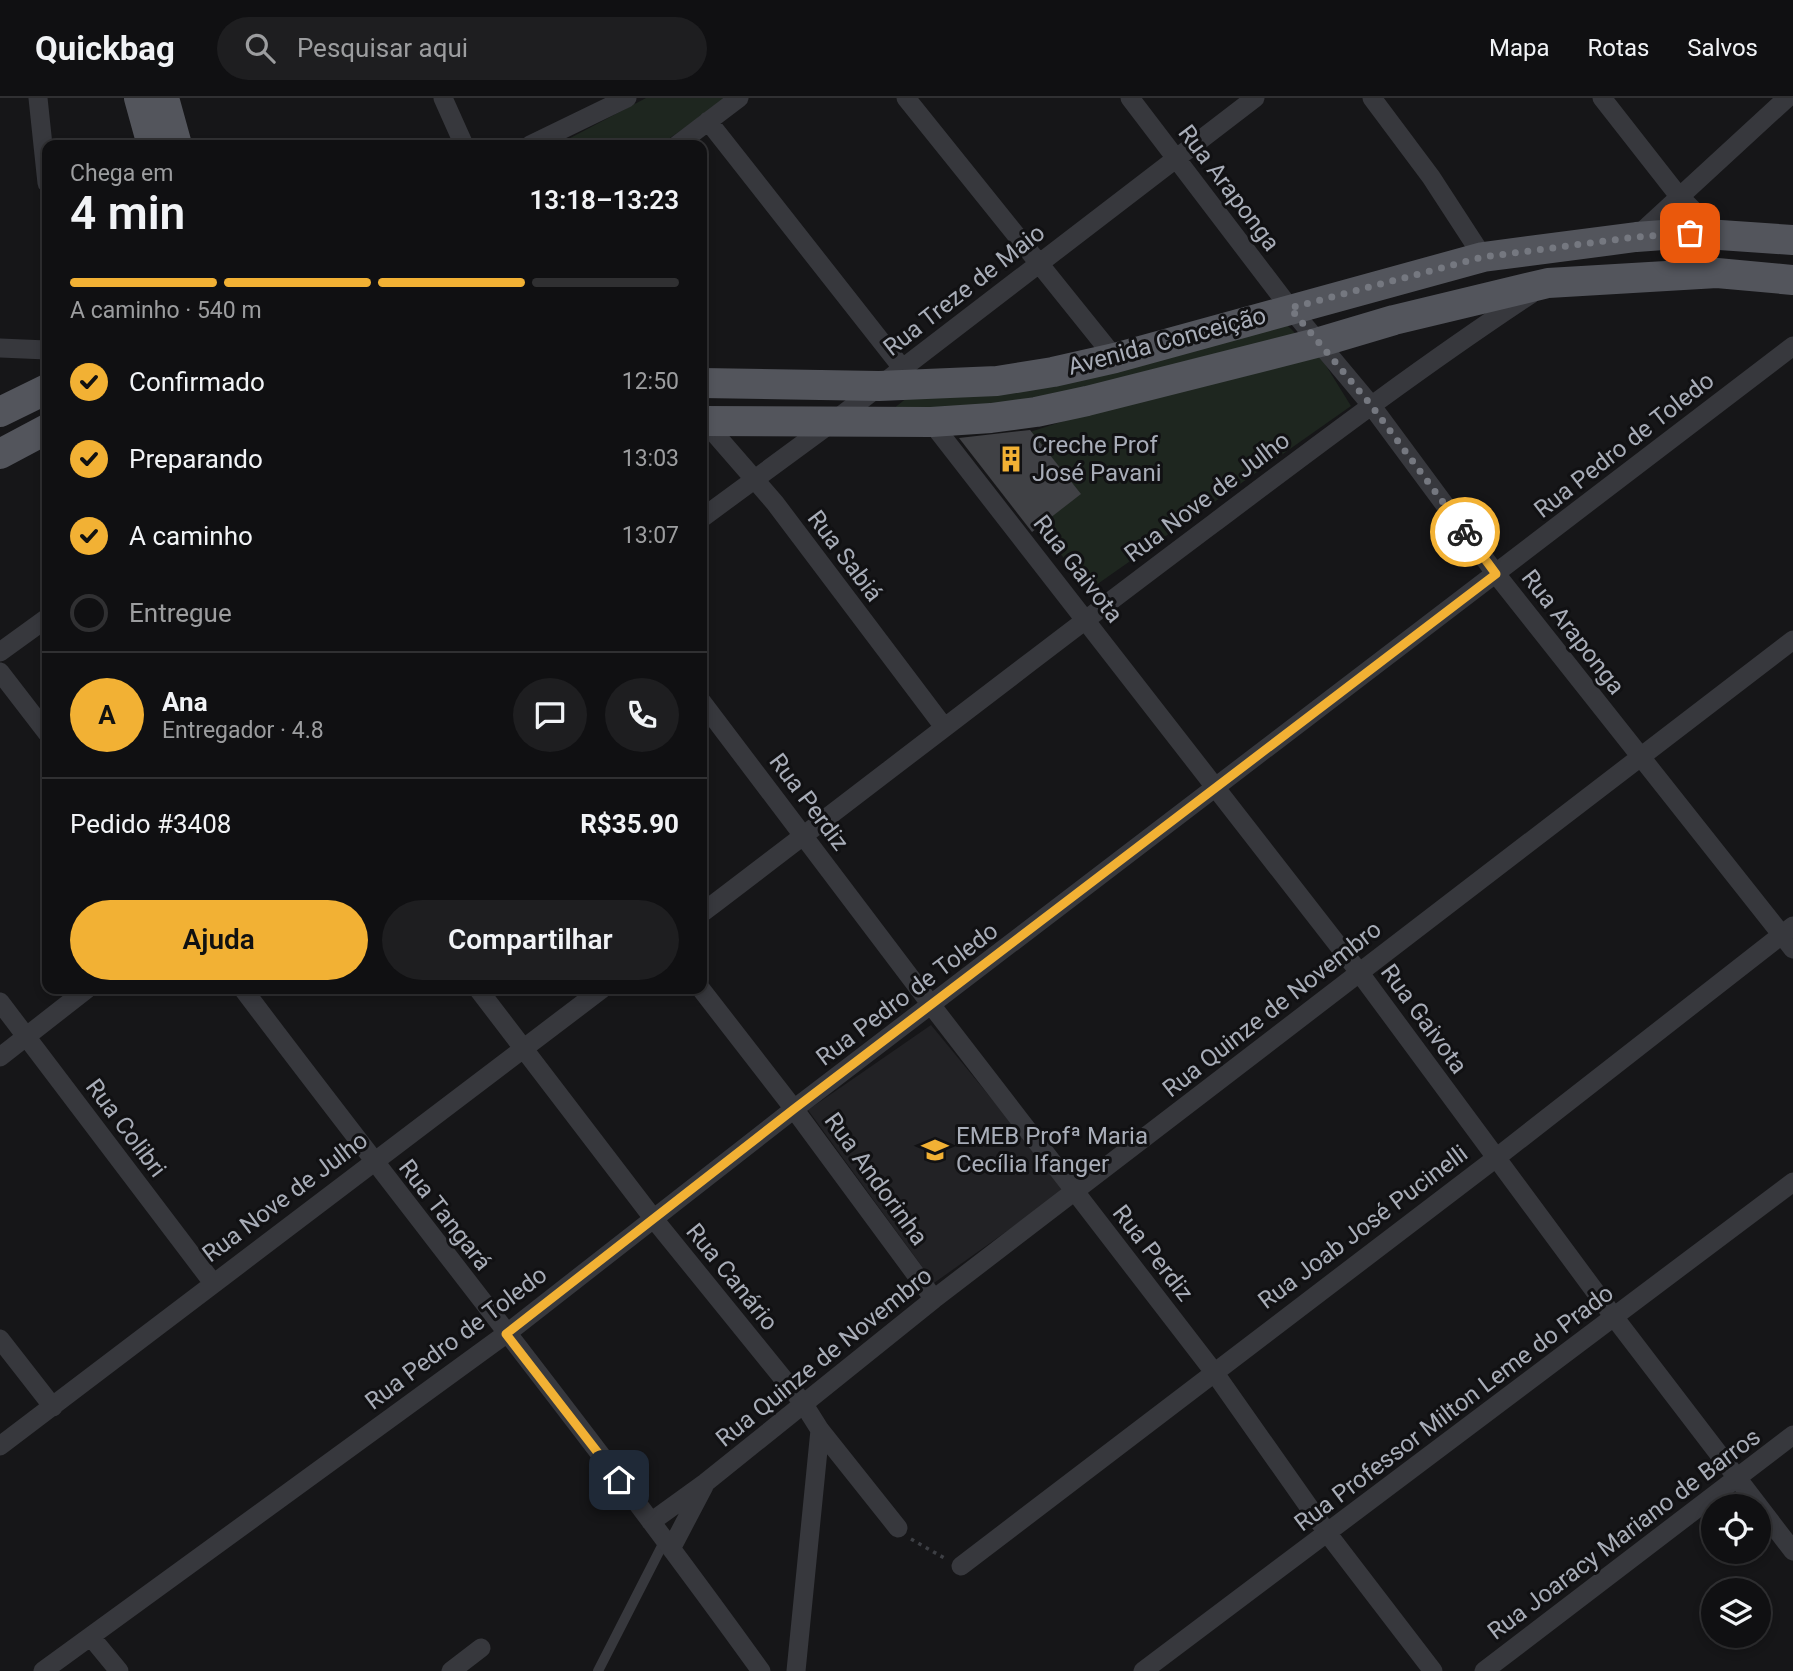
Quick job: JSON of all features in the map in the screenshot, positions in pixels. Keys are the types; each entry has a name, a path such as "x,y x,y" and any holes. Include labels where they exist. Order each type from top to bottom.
{"main road":[{"path":"139,98 151,140"},
{"path":"164,98 176,140"},
{"name":"Avenida Conceição","path":"707,383 891,377 997,381 1115,358 1483,257 1636,237 1717,234 1793,240"},
{"path":"1548,283 1627,265 1636,255 1636,237"},
{"name":"Avenida Conceição","path":"707,420 930,422 991,418 1036,412 1548,283 1717,274 1793,280"},
{"path":"0,412 42,402"},
{"path":"0,454 42,432"}],"street":[{"path":"38,98 42,140"},
{"path":"443,98 462,140"},
{"path":"540,140 627,98"},
{"path":"683,140 739,98"},
{"path":"906,98 1115,358"},
{"name":"Rua Araponga","path":"1130,98 1290,308 1371,405 1496,574 1641,757 1789,936"},
{"name":"Rua Treze de Maio","path":"707,514 834,421 1255,98"},
{"path":"1372,98 1431,177 1483,257"},
{"path":"1602,98 1678,195 1717,234"},
{"path":"1636,237 1678,195 1787,98"},
{"path":"708,121 891,377"},
{"name":"Rua Nove de Julho","path":"707,909 1371,405 1459,341 1548,283"},
{"name":"Rua Pedro de Toledo","path":"43,1671 506,1334 794,1109 1793,346"},
{"path":"0,348 42,350"},
{"name":"Rua Gaivota","path":"930,422 1359,972 1614,1317 1793,1551"},
{"name":"Rua Sabiá","path":"707,426 755,479 944,727"},
{"path":"0,652 42,622"},
{"name":"Rua Quinze de Novembro","path":"651,1522 705,1483 934,1299 1793,640"},
{"path":"0,672 42,727"},
{"name":"Rua Perdiz","path":"707,709 1213,1371 1328,1534 1433,1671"},
{"name":"Rua Joab José Pucinelli","path":"961,1566 1213,1371 1789,936"},
{"path":"0,1057 82,994"},
{"name":"Rua Tangará","path":"247,994 669,1544 761,1671"},
{"name":"Rua Canário","path":"482,994 653,1218 803,1403 898,1528"},
{"name":"Rua Nove de Julho","path":"0,1446 596,994"},
{"name":"Rua Andorinha","path":"705,994 794,1109 934,1299"},
{"name":"Rua Colibri","path":"0,1002 213,1283"},
{"name":"Rua Professor Milton Leme do Prado","path":"1143,1671 1793,1182"},
{"path":"0,1339 53,1408"},
{"path":"796,1671 821,1430"},
{"name":"Rua Joaracy Mariano de Barros","path":"1484,1671 1793,1435"},
{"path":"669,1544 705,1483"},
{"path":"91,1637 119,1671"},
{"path":"451,1671 481,1648"}],"lane":[{"path":"598,1671 669,1544"}],"path":[{"path":"898,1528 936,1555 961,1566"}],"shaded area":[{"path":"646,98 727,98 667,140 566,140"},
{"path":"1281,319 1298,336 1054,403 888,413 913,393"},
{"path":"1320,356 1351,406 1089,590 978,449 1070,419"},
{"name":"EMEB Profª Maria Cecília Ifanger","path":"931,1025 1066,1189 934,1283 808,1110"}],"building":[{"name":"Creche Prof José Pavani","path":"1030,430 1081,494 1032,532 959,438"}],"way so far":[{"path":"1465,532 1371,405 1290,308 1483,257 1532,249 1690,233"}],"place":[{"name":"Creche Prof José Pavani","path":"1011,459"},
{"name":"EMEB Profª Maria Cecília Ifanger","path":"935,1150"}],"route":[{"path":"619,1480 506,1334 794,1109 1496,574 1465,532"}]}
